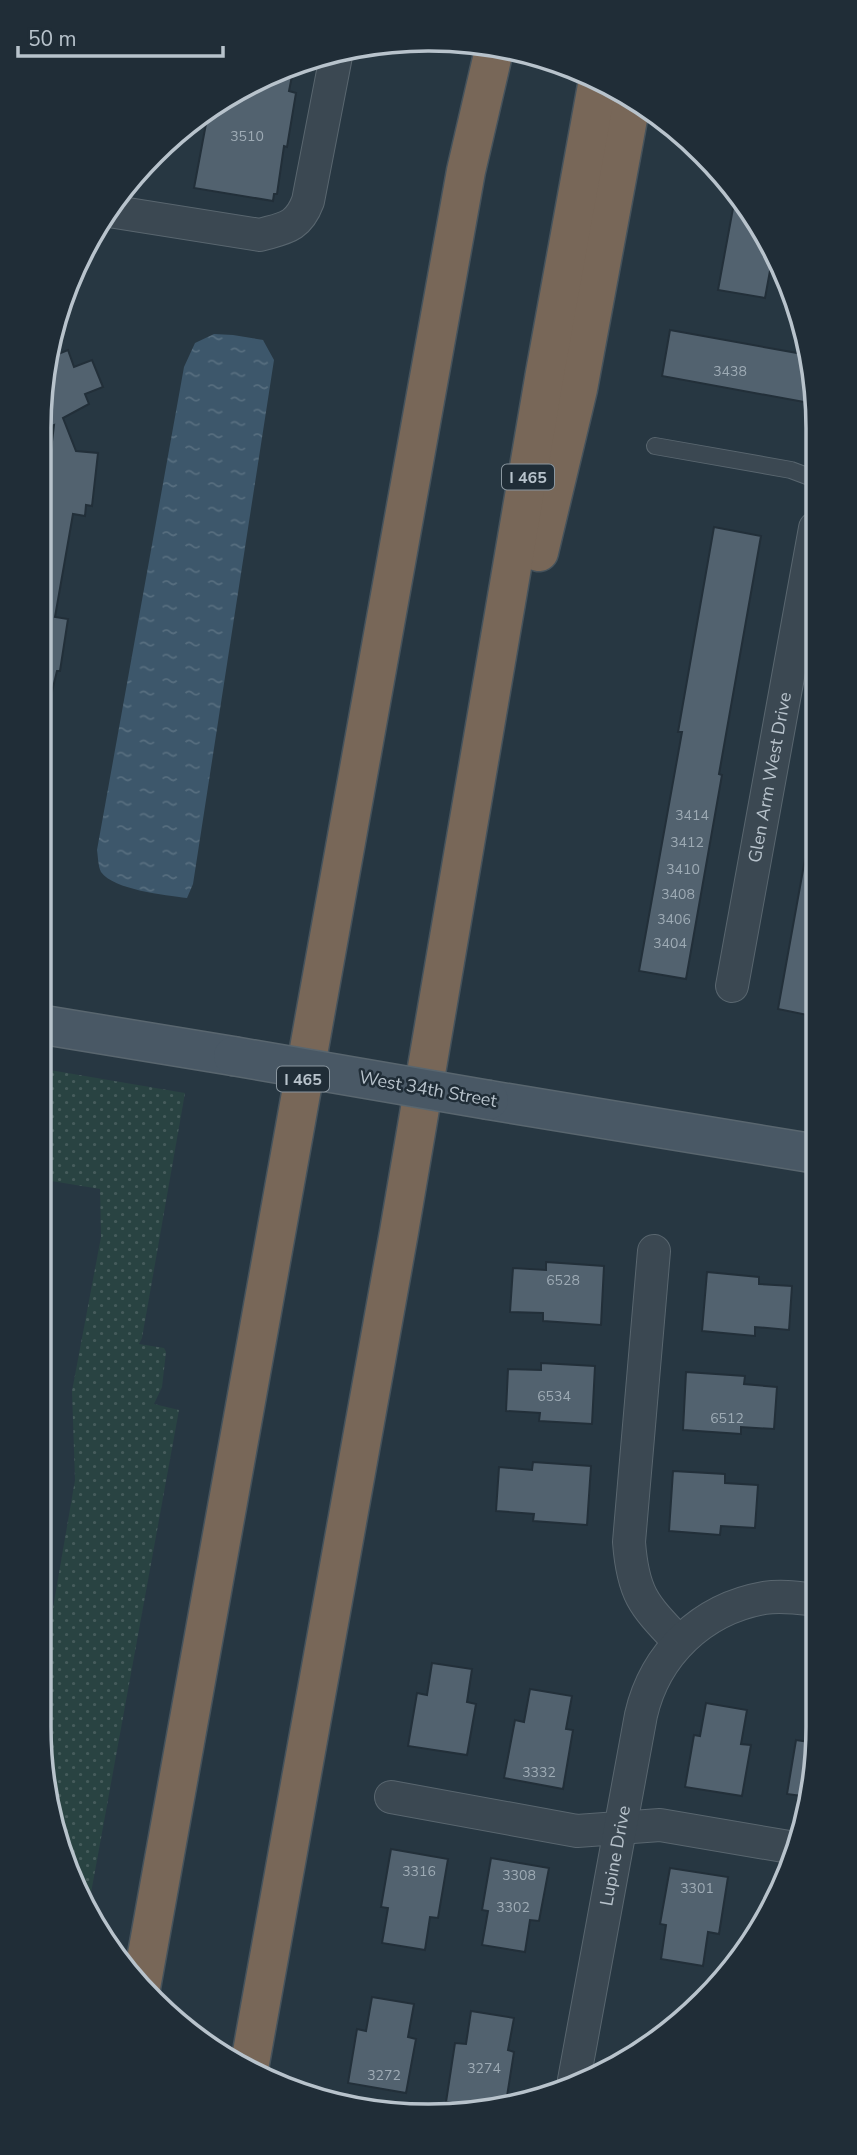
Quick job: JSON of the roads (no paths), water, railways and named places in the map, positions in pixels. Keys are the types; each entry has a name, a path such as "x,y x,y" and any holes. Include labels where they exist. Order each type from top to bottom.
{"highway":[{"path":"466,171 475,54"},
{"name":"I 465","path":"143,1975 466,171 493,56"},
{"name":"I 465","path":"251,2060 461,874 596,90"},
{"path":"461,874 578,389 630,109"}],"street":[{"path":"119,213 260,235 277,232 293,223 306,208 310,197 335,63"},
{"name":"Glen Arm West Drive","path":"732,986 806,588"},
{"name":"West 34th Street","path":"51,1026 806,1152"},
{"path":"654,1251 629,1542 631,1573 640,1596 679,1642"},
{"name":"Lupine Drive","path":"575,2074 644,1703 659,1669 679,1642 703,1622 726,1609 763,1598 806,1599"},
{"path":"391,1797 578,1831 660,1825 786,1847"}],"lane":[{"path":"655,446 791,470 806,476"}],"water":[{"path":"214,334 263,340 274,360 193,884 187,898 141,891 117,883 101,872 97,850 184,367 195,343"}]}
